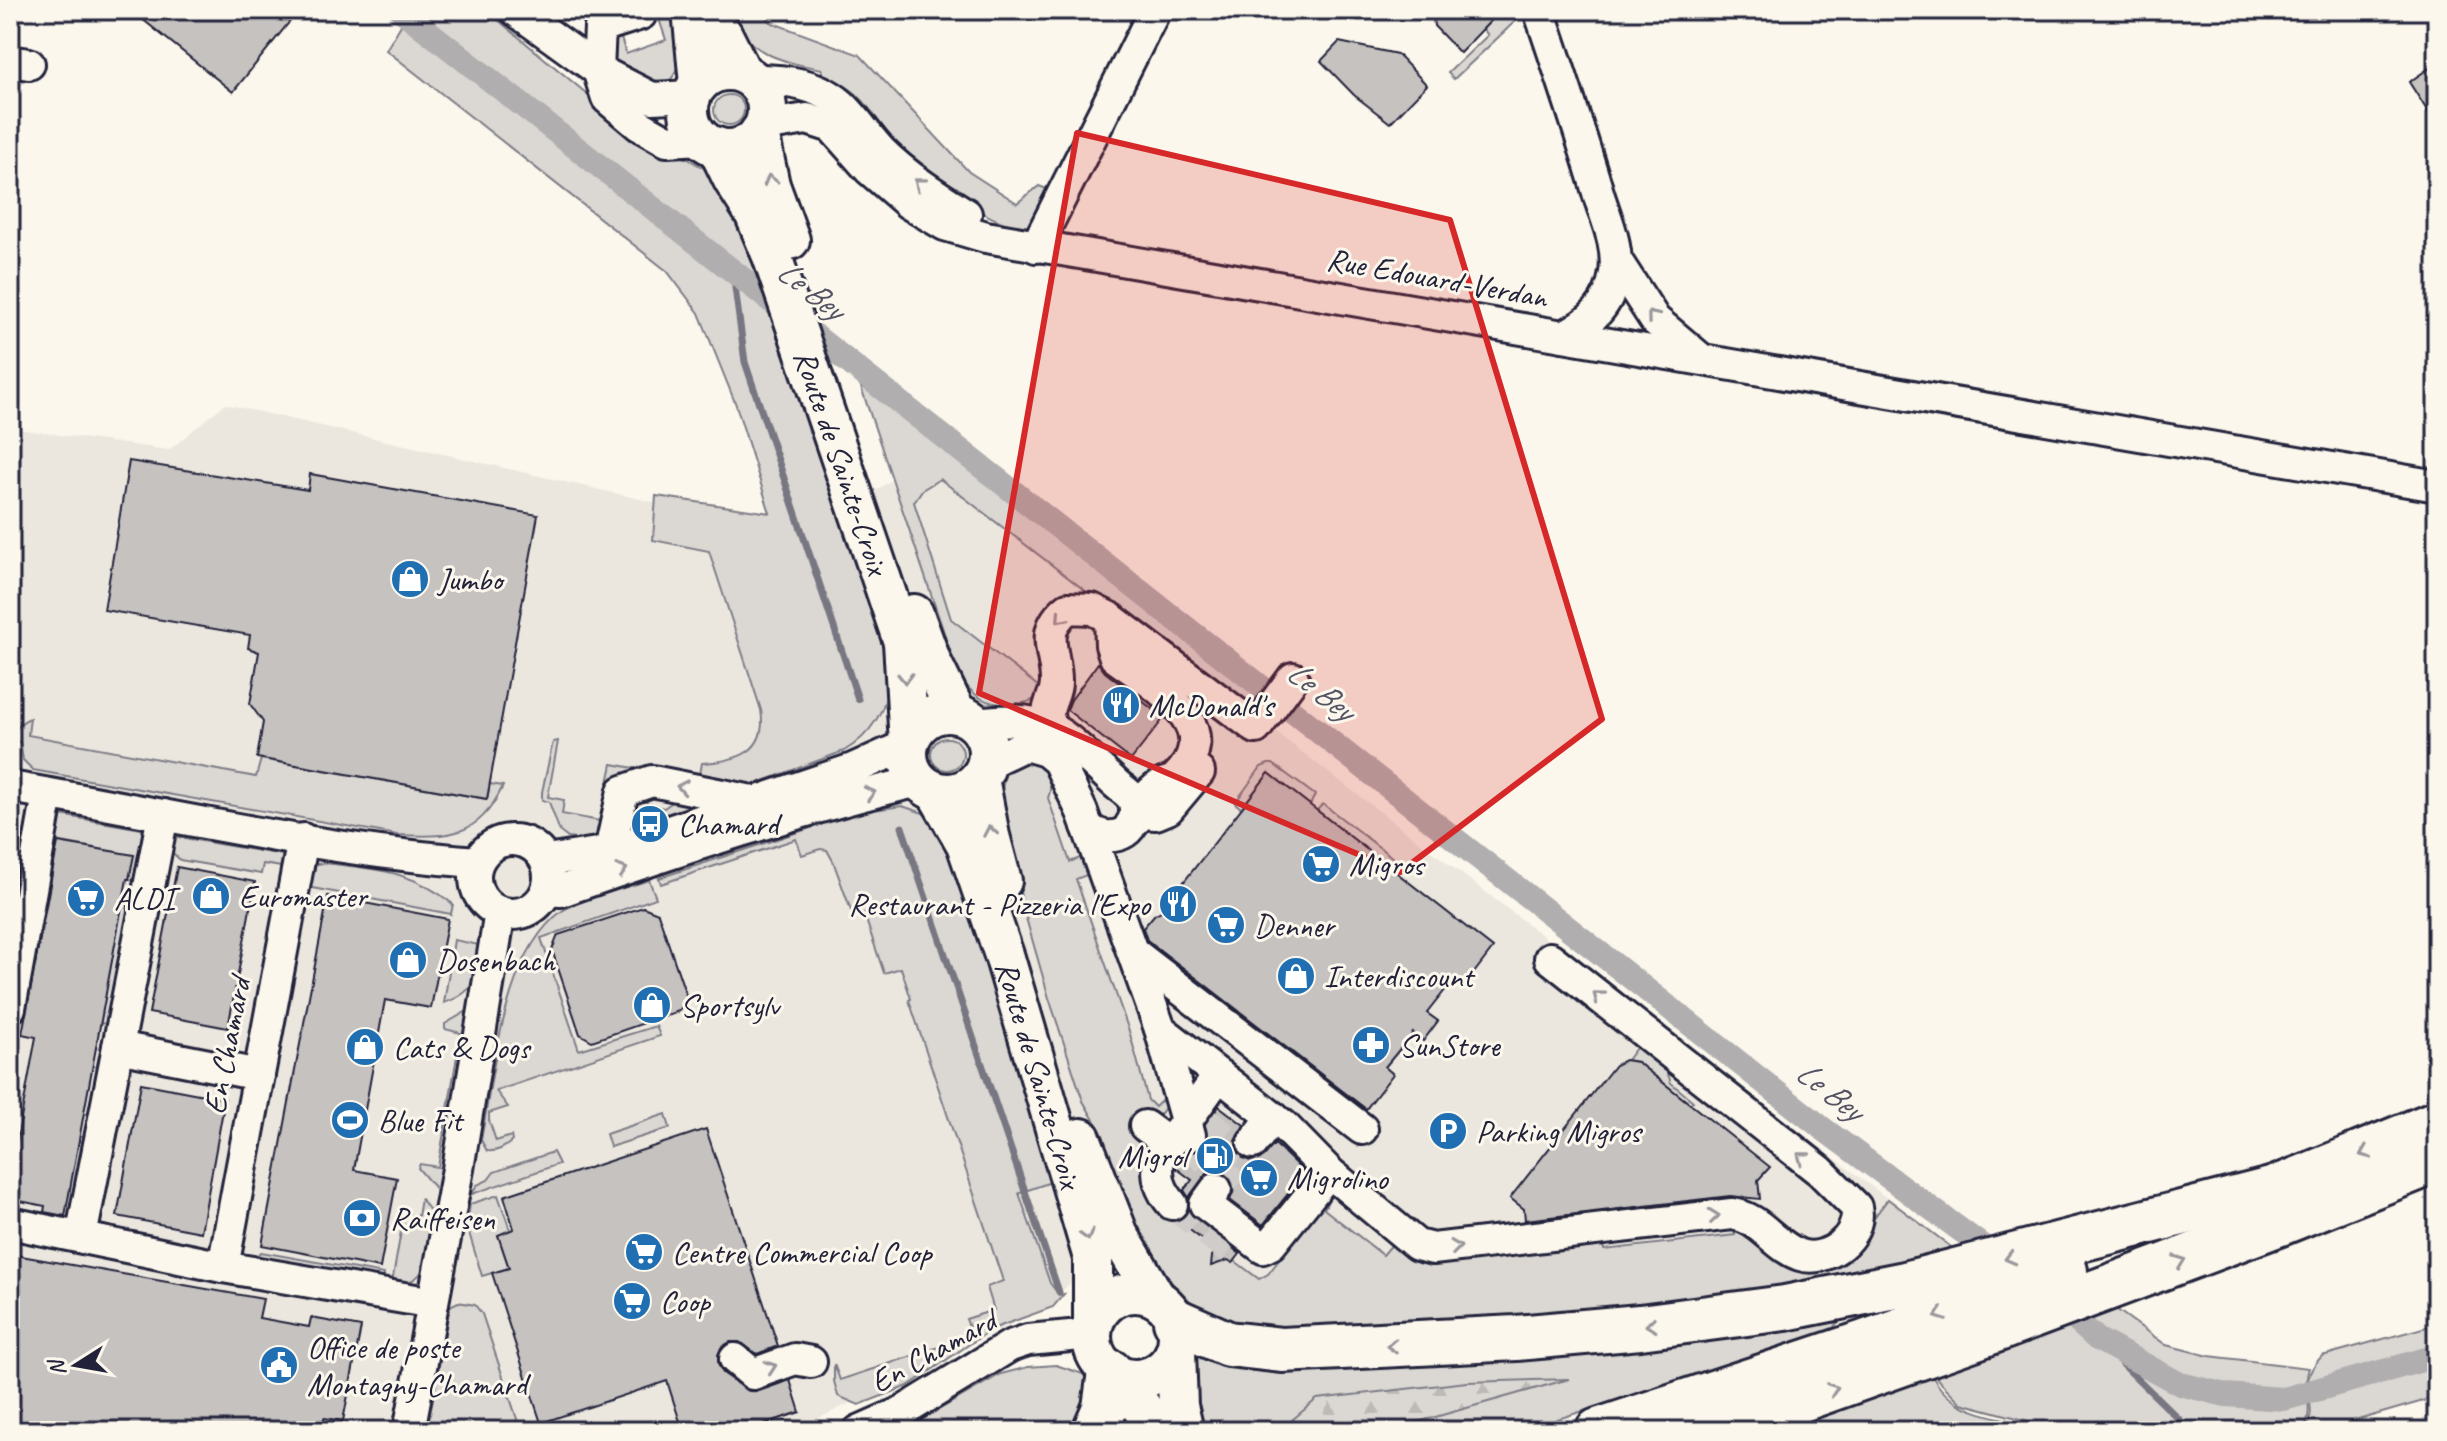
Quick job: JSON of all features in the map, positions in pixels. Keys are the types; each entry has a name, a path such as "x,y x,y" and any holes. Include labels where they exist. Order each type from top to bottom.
{"highway":[{"path":"1712,1431 1754,1399 2437,1123"},
{"path":"1598,1431 1754,1399 2121,1283 2437,1160"},
{"path":"1169,1324 1228,1344 1282,1350 1516,1338 1728,1316 1785,1308 1945,1275 2275,1189"},
{"path":"1095,1431 1116,1375"}],"main road":[{"path":"692,10 695,90 690,119 710,143 736,148 753,140 761,130 767,113 766,101 761,89 747,76 706,10"},
{"path":"695,90 719,72 747,76"},
{"name":"Route de Sainte-Croix","path":"761,130 770,185 892,551 932,663 966,719"},
{"name":"Route de Sainte-Croix","path":"710,143 754,213 772,256 903,642 909,744"},
{"path":"944,713 966,719 983,735 988,749 983,770 960,792 928,786 911,770 909,744 921,723 944,713"},
{"name":"Route de Sainte-Croix","path":"983,770 990,836 1070,1110 1119,1235 1169,1324 1178,1406 1184,1431"},
{"name":"Route de Sainte-Croix","path":"928,786 966,844 1005,958 1093,1258 1092,1328 1095,1356 1116,1375 1157,1431"},
{"path":"1092,1328 1098,1313 1114,1298 1135,1293 1169,1324 1171,1361 1155,1375 1144,1379 1116,1375"}],"street":[{"path":"515,10 598,70 652,98 695,90"},
{"path":"1036,247 1155,10"},
{"name":"Rue Edouard-Verdan","path":"1036,247 1564,336 1583,326 1601,310 1613,284 1616,260 1592,172 1539,10"},
{"path":"615,16 598,70 607,98 639,125 667,141 710,143"},
{"path":"747,76 818,89 845,108 881,150 920,185 976,220 1036,247"},
{"path":"761,130 807,119 821,122 832,127 870,170 908,203 945,225 1036,247"},
{"path":"1616,260 1655,320 1702,361"},
{"path":"1564,336 2437,486"},
{"path":"1293,678 1258,725 1194,682 1110,618 1092,609 1075,607 1064,611 1055,623 1049,640 1056,685 1044,721 1135,954 1160,1029 1172,1134 1162,1170 1210,1196 1263,1248 1271,1244 1333,1176"},
{"path":"1110,618 1111,645 1115,657 1178,706 1191,723 1195,746 1193,756 1173,782 1160,784 1122,833 1107,837 1092,832 1084,819 1083,803 1091,790 1102,784 1116,784"},
{"path":"1134,816 1156,814 1168,809 1206,762 1209,734 1194,682"},
{"path":"966,719 1044,721 1128,792 1134,816"},
{"path":"547,876 610,851 853,769 909,744"},
{"path":"983,770 1021,747 1029,746 1046,751 1058,761"},
{"path":"610,851 623,791 652,781 759,802"},
{"path":"547,876 540,902 529,910 515,914 500,912 487,905 478,893 475,874 477,862 493,844 505,839 517,839 540,851 547,876 561,891 802,813 928,786"},
{"path":"10,787 303,839 477,862"},
{"path":"10,1008 48,794"},
{"path":"81,1237 163,815"},
{"name":"En Chamard","path":"223,1267 303,839"},
{"path":"409,1431 489,990 500,912"},
{"path":"1135,954 1362,1129"},
{"path":"1160,1029 1273,1117 1333,1176 1417,1245 1428,1249 1732,1214 1751,1220 1802,1256 1824,1255 1845,1241 1857,1222 1856,1207 1820,1171 1550,958"},
{"path":"118,1047 259,1075"},
{"path":"1172,1204 1162,1192 1157,1173 1172,1134 1219,1075"},
{"path":"1253,1143 1273,1117"},
{"path":"1239,1256 1259,1266 1273,1259 1333,1176"},
{"path":"10,1223 223,1267 433,1303"},
{"name":"En Chamard","path":"859,1431 902,1412 1010,1346 1092,1328"},
{"path":"735,1359 753,1374 795,1359 811,1362"}],"highlighted area":[{"path":"1077,133 1450,220 1602,719 1400,872 979,693"}],"shaded area":[{"path":"225,404 806,537 926,457 1265,724 1888,1199 1848,1252 1827,1263 1734,1222 1735,1235 1603,1250 1601,1236 1383,1255 1323,1209 1334,1195 1269,1274 1260,1279 1235,1261 1233,1263 1227,1259 1217,1262 1212,1256 1214,1249 1160,1210 1036,1312 793,1431 10,1431 10,428 169,450"}],"green space":[{"path":"410,10 486,10 651,147 688,159 714,174 746,238 885,647 889,678 881,711 862,738 844,751 739,790 652,775 607,834 582,840 568,838 560,832 549,802 542,800 553,742 558,741 548,797 564,800 562,814 600,821 612,764 699,780 702,763 727,760 748,752 755,745 760,736 761,710 709,551 653,540 656,496 770,513 736,405 699,313 667,271 386,50"},
{"path":"656,10 670,10 678,52 675,73 670,80 661,83 643,77 610,58 613,40 621,38 626,54 666,40"},
{"path":"729,10 764,10 770,22 860,55 969,172 1017,203 1039,186 1057,193 1034,231 993,218 958,197 895,141 856,94 822,75 822,69 792,63 755,46 736,25"},
{"path":"1501,10 1524,10 1524,13 1454,79 1448,73 1488,35 1483,29"},
{"path":"729,95 740,99 744,110 740,121 729,125 718,121 714,110 718,99"},
{"path":"857,375 1269,699 1256,717 1092,601 1088,593 940,479 922,490 914,502 951,619 1038,686 1041,673 1043,692 1030,701 995,703 974,694 958,674"},
{"path":"30,718 28,735 256,777 261,759 487,799 490,784 503,786 483,816 460,831 432,836 397,835 33,770 23,760 20,742 14,741 18,726"},
{"path":"947,738 959,742 963,754 959,766 947,770 935,766 931,754 935,742"},
{"path":"1034,760 1043,767 1048,777 1048,798 1070,862 1085,856 1092,873 1076,879 1130,1034 1148,1100 1155,1107 1162,1100 1169,1102 1139,1144 1146,1151 1142,1159 1160,1210 1167,1212 1215,1249 1214,1260 1219,1263 1227,1259 1233,1263 1235,1261 1259,1279 1268,1274 1332,1193 1324,1209 1383,1255 1394,1242 1601,1235 1604,1250 1735,1235 1734,1221 1787,1257 1848,1252 1888,1199 1959,1253 1858,1278 1542,1324 1446,1319 1250,1332 1202,1313 1164,1275 1113,1186 1104,1137 1083,1101 1049,998 1024,911 1000,797 1005,775 1015,765"},
{"path":"1273,764 1315,795 1310,805 1269,773 1241,808 1235,803 1261,767"},
{"path":"659,790 646,800 647,804 664,808 684,794 714,799 628,826 632,805"},
{"path":"1323,804 1397,861 1392,870 1317,810"},
{"path":"902,806 923,813 939,825 997,987 1009,1043 1051,1182 1019,1193 1050,1283 1059,1295 1064,1294 1053,1307 992,1329 908,1386 859,1405 838,1396 834,1364 840,1380 972,1336 966,1319 994,1310 987,1287 1003,1281 901,968 884,973 864,914 853,916 827,850 802,855 796,839 661,884 659,878 859,812"},
{"path":"60,815 142,829 147,834 140,876 129,879 133,855 56,841"},
{"path":"172,836 289,856 287,868 263,864 261,874 180,860 173,853"},
{"path":"324,863 392,873 422,884 453,904 451,914 307,887 311,865"},
{"path":"649,880 656,898 541,938 579,1050 656,1026 660,1036 496,1091 508,1107 489,1113 489,1120 496,1141 511,1136 512,1141 500,1149 487,1151 481,1140 497,1049 504,1016 526,956 542,930 562,911 591,898"},
{"path":"123,897 135,904 112,1025 100,1023"},
{"path":"454,940 479,945 477,974 463,994 444,1003"},
{"path":"469,1010 438,1192 418,1168 420,1164 438,1167 461,1033 445,1029 445,1024"},
{"path":"1642,1040 1665,1066 1671,1083 1693,1101 1690,1104 1637,1062 1627,1060"},
{"path":"666,1114 670,1128 610,1147 606,1134"},
{"path":"553,1152 559,1164 472,1194 477,1185 488,1180 494,1172"},
{"path":"498,1195 510,1230 498,1235 509,1268 482,1276 467,1226 470,1204"},
{"path":"421,1199 436,1218 430,1253 422,1272 415,1279 392,1283 404,1214 418,1216"},
{"path":"261,1252 384,1274 383,1281 258,1259 257,1255"},
{"path":"2102,1299 2166,1345 2209,1356 2309,1368 2309,1408 2302,1431 2066,1431 1961,1403 1938,1380 1931,1363"},
{"path":"458,1302 475,1305 482,1314 521,1431 427,1431 450,1306"},
{"path":"1841,1319 1833,1328 1744,1360 1520,1431 1198,1431 1191,1361 1197,1349"},
{"path":"2437,1324 2437,1397 2351,1422 2331,1431 2304,1431 2311,1412 2308,1378 2322,1356"},
{"path":"1056,1365 1083,1374 1094,1390 1077,1431 902,1431 1001,1374 1028,1367"},
{"path":"1927,1365 1935,1381 1954,1401 1966,1408 2024,1424 2006,1431 1765,1431"},
{"path":"1569,1379 1386,1431 1290,1431 1292,1420 1317,1399 1467,1382"}],"building":[{"path":"131,10 279,10 291,20 233,92"},
{"path":"1432,10 1501,10 1460,53 1434,26"},
{"path":"1339,42 1397,54 1427,85 1390,123 1354,95 1321,61"},
{"path":"2437,63 2437,126 2409,82"},
{"path":"129,461 308,490 310,474 538,515 487,799 257,758 263,722 250,704 259,652 248,648 250,635 104,610"},
{"name":"McDonald's","path":"1098,663 1105,672 1164,718 1131,760 1067,710"},
{"path":"1269,773 1493,948 1464,986 1454,979 1427,1013 1438,1021 1423,1041 1413,1033 1385,1067 1393,1074 1366,1109 1147,940 1143,928 1161,911"},
{"path":"58,842 134,855 65,1216 44,1212 45,1206 10,1199 10,1178 36,1037 22,1034"},
{"path":"177,867 255,882 228,1028 149,1013"},
{"path":"328,896 448,919 431,1008 385,1000 354,1170 397,1178 380,1268 262,1245"},
{"path":"643,907 658,913 687,998 679,1011 592,1041 580,1034 552,950 558,935"},
{"path":"1625,1060 1637,1062 1770,1167 1758,1180 1760,1199 1730,1196 1525,1220 1524,1209 1510,1198 1615,1065"},
{"path":"141,1083 225,1099 201,1232 117,1216"},
{"path":"1219,1106 1244,1125 1235,1141 1241,1157 1250,1161 1259,1160 1275,1144 1305,1173 1263,1225 1230,1200 1234,1190 1226,1174 1217,1171 1208,1173 1189,1198 1184,1190 1192,1180 1176,1166 1186,1152 1196,1152 1203,1147 1208,1139 1206,1125"},
{"name":"Coop","path":"706,1129 778,1346 757,1354 739,1342 730,1342 721,1348 718,1364 723,1373 749,1391 759,1391 790,1380 800,1412 743,1431 683,1431 667,1381 541,1423 492,1273 509,1268 498,1235 514,1229 504,1196"},
{"path":"1188,1211 1240,1254 1233,1263 1228,1260 1211,1266 1213,1248 1178,1221"},
{"path":"10,1254 263,1299 259,1318 309,1327 311,1318 361,1327 343,1421 324,1418 321,1431 10,1431"}],"waterway":[{"name":"Le Bey","path":"401,10 1826,1131 2004,1262"},
{"path":"733,273 745,362 858,699"},
{"path":"902,827 1059,1292"},
{"path":"2055,1301 2097,1339 2180,1384 2226,1395 2284,1399 2437,1356"},
{"name":"Le Bey","path":"2097,1339 2191,1431"}],"tunnel":[{"path":"1202,1120 1245,1153"},
{"path":"1190,1136 1194,1149 1227,1175"},
{"path":"1216,1189 1253,1143"},
{"path":"1172,1204 1239,1256"}],"place":[{"name":"Jumbo","path":"410,579"},
{"name":"McDonald's","path":"1121,705"},
{"name":"Chamard","path":"650,824"},
{"name":"Migros","path":"1321,864"},
{"name":"Euromaster","path":"211,896"},
{"name":"ALDI","path":"86,898"},
{"name":"Restaurant - Pizzeria l'Expo","path":"1178,904"},
{"name":"Denner","path":"1226,925"},
{"name":"Dosenbach","path":"408,960"},
{"name":"Interdiscount","path":"1296,976"},
{"name":"Sportsylv","path":"652,1005"},
{"name":"SunStore","path":"1371,1045"},
{"name":"Cats & Dogs","path":"365,1047"},
{"name":"Blue Fit","path":"350,1120"},
{"name":"Parking Migros","path":"1448,1131"},
{"name":"Migrol","path":"1215,1156"},
{"name":"Migrolino","path":"1259,1178"},
{"name":"Raiffeisen","path":"362,1218"},
{"name":"Centre Commercial Coop","path":"644,1252"},
{"name":"Coop","path":"632,1301"},
{"name":"Office de poste Montagny-Chamard","path":"279,1365"}]}
